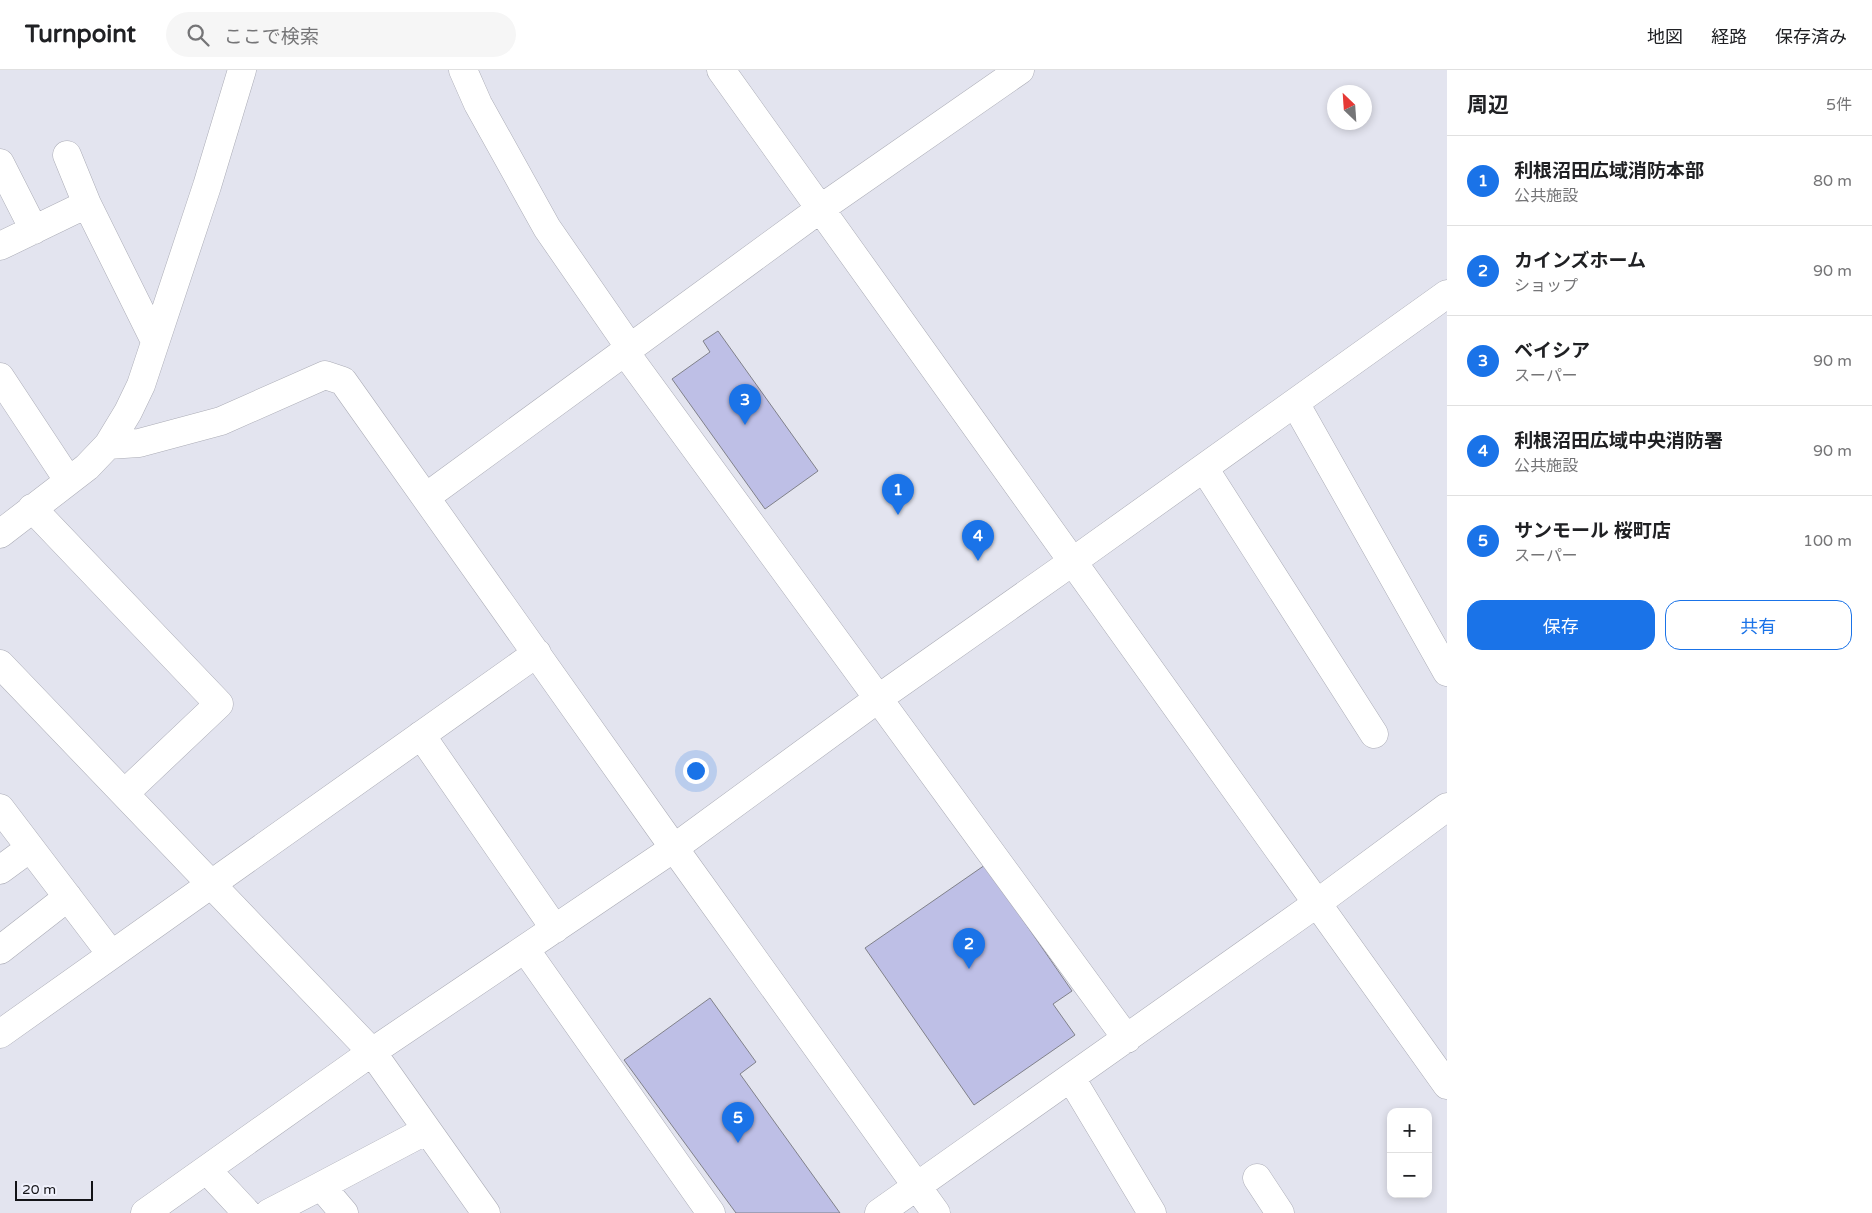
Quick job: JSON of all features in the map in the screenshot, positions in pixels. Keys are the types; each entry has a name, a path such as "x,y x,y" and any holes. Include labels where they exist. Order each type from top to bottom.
{"street":[{"path":"0,534 86,467 108,445 128,412 141,385 207,186 242,70"},
{"path":"463,70 478,104 547,228 628,350 1126,1039"},
{"path":"721,70 1447,1085"},
{"path":"426,497 820,209 1020,70"},
{"path":"67,155 87,204 155,341"},
{"path":"0,163 34,230"},
{"path":"0,246 87,204"},
{"path":"145,1213 372,1052 674,848 879,698 1447,294"},
{"path":"108,445 139,443 221,421 325,375 343,381 674,848 936,1213"},
{"path":"0,378 68,480"},
{"path":"1295,403 1447,672"},
{"path":"1204,468 1374,734"},
{"path":"32,508 219,704 125,793"},
{"path":"0,1034 537,653"},
{"path":"0,664 372,1052 486,1213"},
{"path":"421,735 555,929"},
{"path":"879,1213 1316,904 1447,807"},
{"path":"0,808 111,954"},
{"path":"0,870 30,848"},
{"path":"0,950 68,898"},
{"path":"524,949 711,1213"},
{"path":"1071,1078 1152,1213"},
{"path":"269,1213 427,1130"},
{"path":"207,1170 247,1213"},
{"path":"1257,1178 1280,1213"},
{"path":"321,1186 344,1213"}],"building":[{"path":"718,331 818,471 765,509 672,379 710,352 703,341"},
{"path":"985,865 1072,991 1053,1004 1075,1035 974,1105 865,948"},
{"path":"710,998 756,1062 740,1074 840,1213 736,1213 624,1060"}],"place":[{"name":"ベイシア","path":"745,425"},
{"name":"利根沼田広域消防本部","path":"898,515"},
{"name":"利根沼田広域中央消防署","path":"978,561"},
{"name":"カインズホーム","path":"969,969"},
{"name":"サンモール 桜町店","path":"738,1143"}]}
